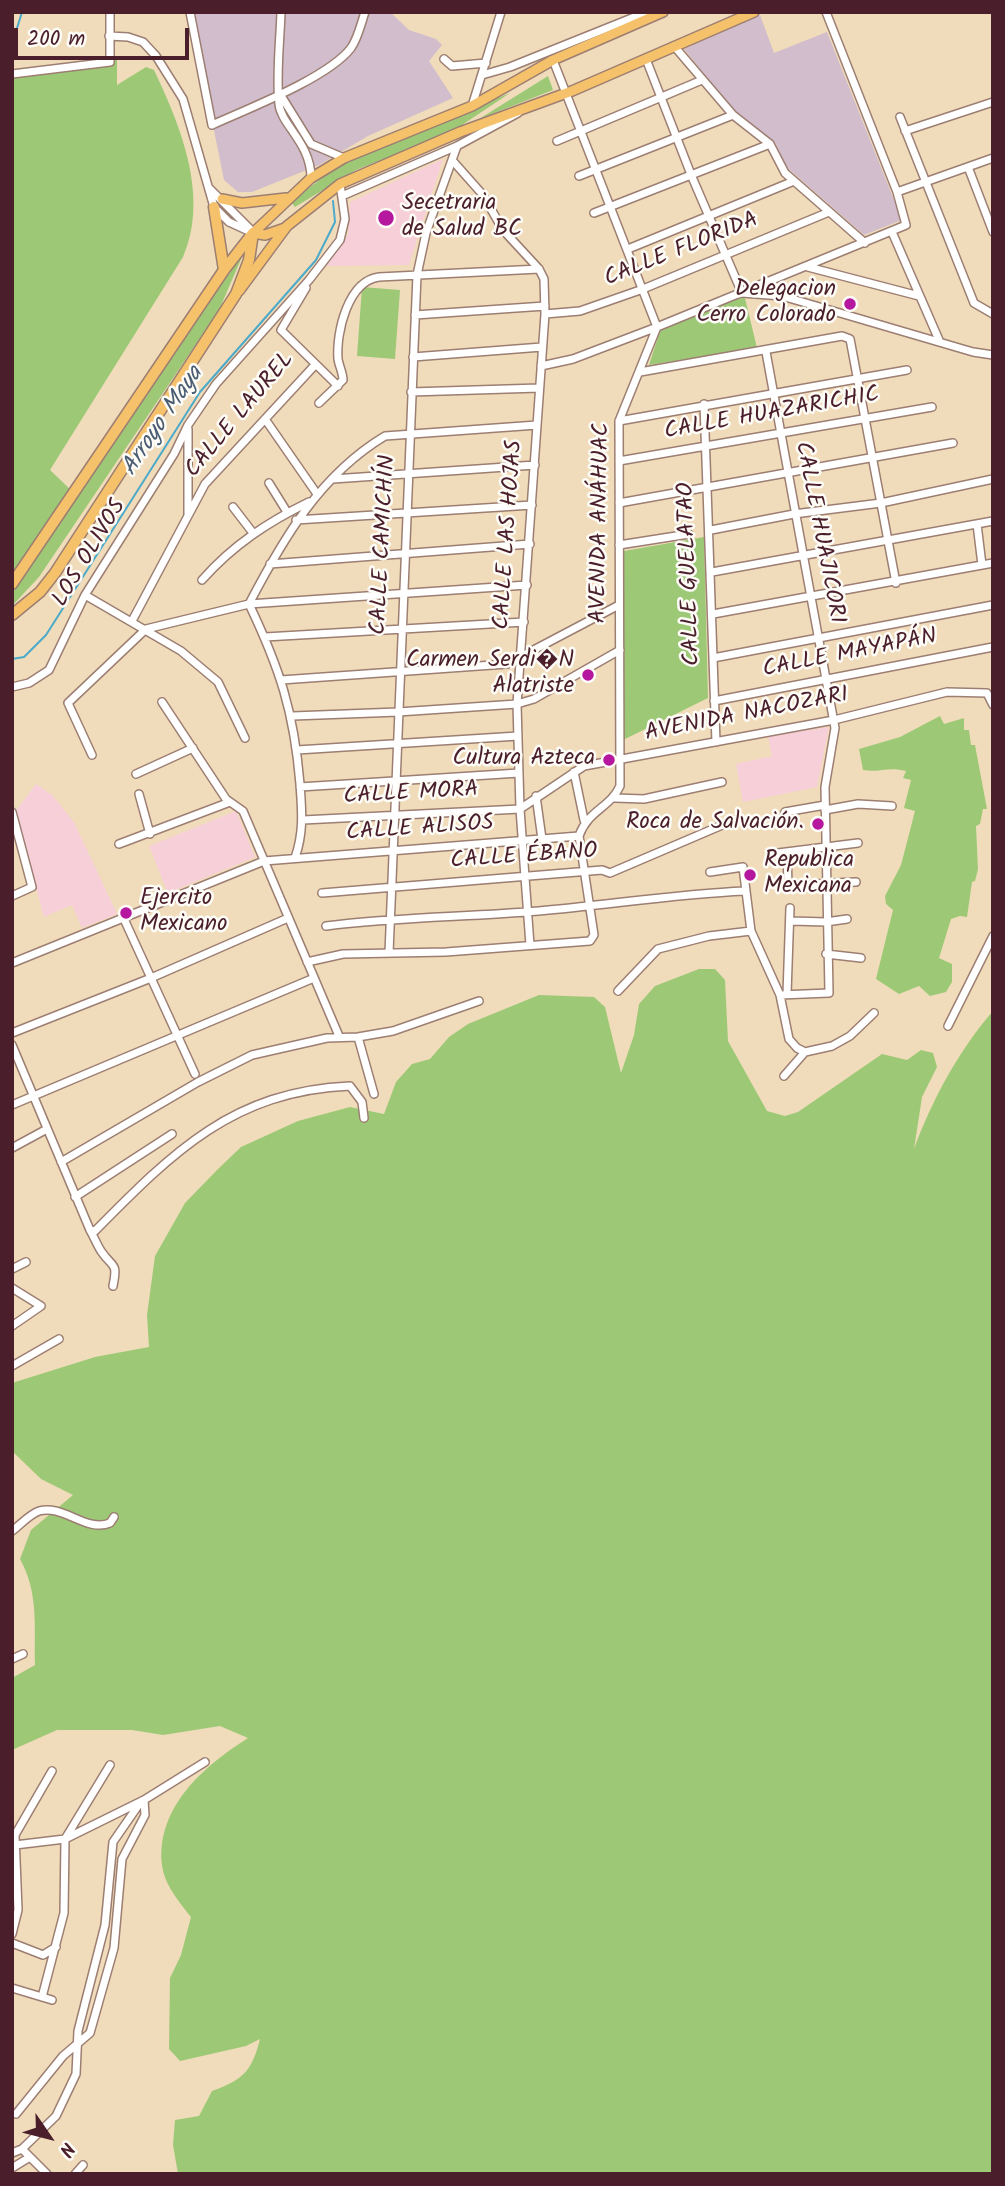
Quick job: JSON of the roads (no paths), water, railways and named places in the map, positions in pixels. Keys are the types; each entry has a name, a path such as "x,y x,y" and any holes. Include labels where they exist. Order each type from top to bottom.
{"highway":[{"path":"218,203 224,270"},
{"path":"12,584 224,270 253,233"},
{"path":"12,615 40,592 55,573 236,294 249,260 253,233"}],"main road":[{"path":"253,233 311,178 344,158 472,106 552,60 646,15 663,12"},
{"path":"236,294 287,226 340,184 566,93 754,12"},
{"path":"218,203 242,203 291,195"},
{"path":"291,195 288,208 297,216"},
{"path":"253,233 265,235 287,226"}],"street":[{"path":"12,74 110,62 110,12"},
{"path":"190,12 212,125 281,94 338,61 349,50 365,12"},
{"path":"281,12 279,106 303,145 311,178"},
{"path":"472,106 501,12"},
{"path":"541,366 573,359 657,327 905,226 907,221 897,192 826,12"},
{"path":"482,75 510,67 646,15"},
{"path":"109,36 128,37 143,42 156,56 183,99 209,187 229,222 253,233"},
{"path":"674,46 733,115 770,144 785,173 865,243"},
{"path":"444,59 452,66 486,62"},
{"path":"646,59 692,177 742,293"},
{"path":"552,60 657,327"},
{"path":"557,141 702,80"},
{"path":"281,94 311,144 344,158"},
{"path":"905,131 993,102"},
{"path":"342,197 457,146 528,107"},
{"path":"579,176 733,115"},
{"path":"900,117 974,303 993,314"},
{"path":"594,213 692,177 770,144"},
{"name":"CALLE CAMICHÍN","path":"389,953 388,919 396,816 400,630 417,275 426,233 457,146"},
{"path":"897,192 993,158"},
{"path":"452,160 483,195 503,230 539,269"},
{"path":"968,167 992,228"},
{"path":"628,249 794,181"},
{"name":"LOS OLIVOS","path":"12,687 29,683 49,670 85,595 174,454 188,425 216,384 309,280 340,240 345,219 340,184"},
{"path":"218,203 253,233"},
{"name":"CALLE FLORIDA","path":"415,315 580,311 643,289 830,212"},
{"path":"891,232 939,340"},
{"path":"807,267 919,296"},
{"path":"320,402 344,378 338,358 345,309 361,284 373,278 539,269"},
{"name":"CALLE LAS HOJAS","path":"530,945 520,809 517,704 545,310 544,279 539,269"},
{"name":"CALLE LAUREL","path":"132,621 205,484 314,365 281,330 309,280"},
{"path":"742,293 782,296 813,307 856,315 993,355"},
{"name":"AVENIDA ANÁHUAC","path":"615,798 620,786 619,421 657,327"},
{"path":"640,372 766,352 842,336 850,339 896,583"},
{"path":"413,357 542,348"},
{"name":"CALLE HUAJICORI","path":"766,352 786,472 834,720 825,807 828,993 783,994"},
{"path":"314,365 338,386"},
{"path":"619,421 907,370"},
{"path":"411,393 539,388"},
{"name":"CALLE GUELATAO","path":"704,404 711,530 716,742"},
{"name":"CALLE HUAZARICHIC","path":"619,461 932,407"},
{"path":"265,419 317,494"},
{"path":"188,425 188,520"},
{"path":"249,604 296,520 310,501 385,436 537,425"},
{"path":"619,503 953,443"},
{"path":"333,479 535,465"},
{"path":"711,530 794,513 881,503 993,479"},
{"path":"269,483 287,512"},
{"path":"202,580 226,552 287,512 310,501"},
{"path":"296,520 532,505"},
{"path":"233,508 253,533"},
{"path":"712,572 802,558 993,521"},
{"path":"977,524 982,565"},
{"path":"619,545 689,534"},
{"path":"270,564 530,544"},
{"path":"713,614 896,583 993,563"},
{"path":"92,755 68,703 146,629 249,604 527,585"},
{"path":"85,595 181,651 218,682 245,738"},
{"path":"249,604 265,637 293,716 303,820 302,839 295,858"},
{"path":"713,658 993,604"},
{"path":"281,680 508,664 619,605"},
{"path":"265,637 524,622"},
{"name":"CALLE MAYAPÁN","path":"714,701 993,647"},
{"path":"293,716 517,704 534,699 620,650"},
{"name":"AVENIDA NACOZARI","path":"520,809 584,766 834,720 947,692 987,693 992,700"},
{"path":"163,702 230,802 243,811 339,1036"},
{"path":"297,750 517,736"},
{"path":"136,774 193,748"},
{"path":"307,962 334,955 446,952 590,941 594,935 579,836 584,820 574,772"},
{"path":"300,787 519,773"},
{"path":"584,820 615,798 644,799 722,782"},
{"path":"139,794 150,834"},
{"path":"536,796 542,839"},
{"path":"119,844 230,802"},
{"path":"785,813 858,804 892,806"},
{"name":"CALLE MORA","path":"303,820 520,809"},
{"path":"12,812 32,887 12,896"},
{"name":"CALLE ÉBANO","path":"322,893 610,873 734,820"},
{"name":"CALLE ALISOS","path":"12,963 264,862 522,843 579,836"},
{"path":"770,854 858,843"},
{"path":"787,852 788,885 856,882"},
{"path":"710,872 743,867 751,931 783,994"},
{"path":"326,926 388,919 590,907 684,894 745,891"},
{"path":"790,908 792,921 783,994 789,1039 806,1052"},
{"path":"12,1033 150,978 288,918"},
{"path":"124,919 175,1036 195,1074"},
{"path":"792,921 826,922 847,919"},
{"path":"618,990 658,949 709,936 751,931"},
{"path":"948,1026 993,936"},
{"path":"826,954 861,958"},
{"path":"12,1105 314,978"},
{"path":"61,1162 252,1055 327,1038 358,1037 393,1031 479,1001"},
{"path":"784,1076 806,1052 832,1046 849,1036 874,1013"},
{"path":"327,1038 331,1019"},
{"path":"358,1037 374,1094"},
{"path":"12,1045 90,1230 103,1254 113,1261 116,1270 113,1286"},
{"path":"90,1230 95,1231 184,1146 232,1115 264,1100 318,1088 350,1086 362,1102 365,1118"},
{"path":"12,1148 47,1129"},
{"path":"75,1197 172,1134"},
{"path":"12,1269 26,1262"},
{"path":"12,1288 41,1306 12,1326"},
{"path":"12,1366 59,1339"},
{"path":"12,1531 39,1511 50,1511 97,1525 110,1522 114,1517"},
{"path":"12,1659 23,1654"},
{"path":"15,1845 65,1839 142,1801 205,1762"},
{"path":"41,1997 64,1913 65,1839 110,1765"},
{"path":"12,1934 18,1910 15,1845 18,1828 52,1770"},
{"path":"12,2153 22,2149 64,2104 76,2074 78,2049 105,1925 113,1842 142,1801"},
{"path":"16,2115 63,2056 78,2049 90,2033 114,1948 122,1858 145,1815 142,1801"},
{"path":"12,1943 43,1955 56,1947"},
{"path":"94,1971 107,1973"},
{"path":"12,1988 52,2000"},
{"path":"22,2149 47,2174"},
{"path":"12,2168 30,2157"},
{"path":"75,2174 83,2165"}],"waterway":[{"path":"14,38 22,12"},
{"name":"Arroyo Maya","path":"12,659 24,657 46,635 200,392 316,260 335,222 333,201"}],"place":[{"name":"Secetraria de Salud BC","path":"386,218"},
{"name":"Delegacion Cerro Colorado","path":"850,304"},
{"name":"Carmen Serdi�N Alatriste","path":"588,675"},
{"name":"Cultura Azteca","path":"609,760"},
{"name":"Roca de Salvación.","path":"818,824"},
{"name":"Republica Mexicana","path":"750,875"},
{"name":"Ejercito Mexicano","path":"126,913"}]}
